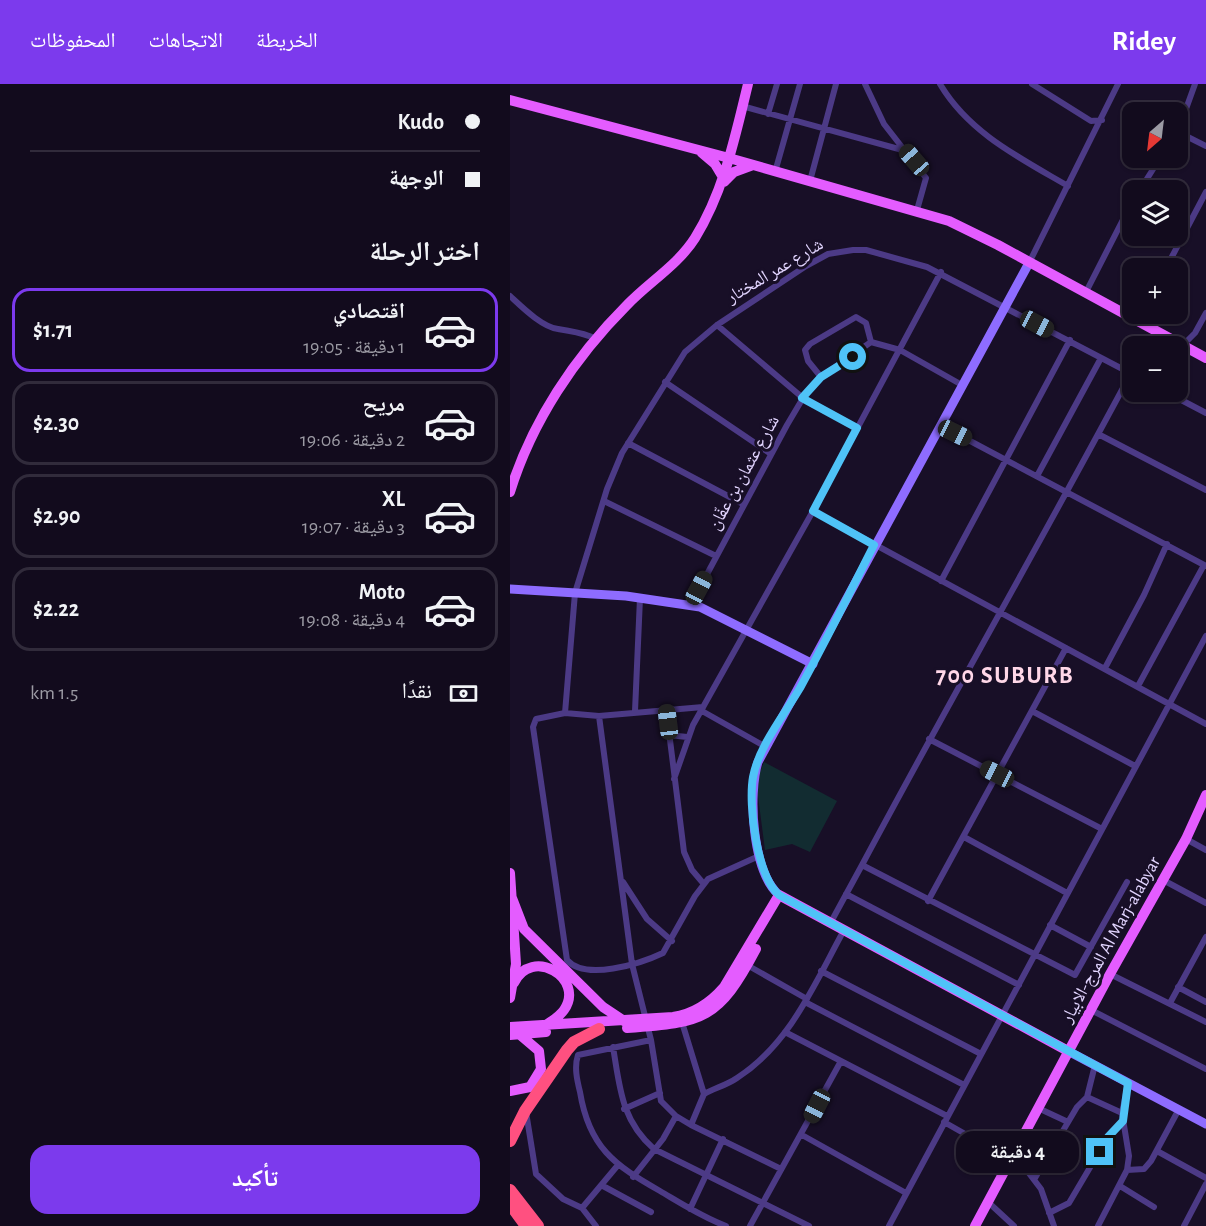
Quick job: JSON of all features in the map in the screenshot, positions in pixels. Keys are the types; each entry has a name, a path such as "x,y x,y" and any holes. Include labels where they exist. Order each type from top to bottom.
{"highway":[{"path":"510,1141 525,1111 567,1050 574,1042 599,1029"},
{"path":"510,1180 514,1202"},
{"path":"510,1190 514,1202 535,1225"}],"main road":[{"path":"510,492 522,460 548,406 572,369 627,305 686,251 723,182 748,84"},
{"path":"510,100 917,210 974,232 1086,292 1122,308"},
{"path":"697,149 720,147 735,137"},
{"path":"735,137 751,164"},
{"path":"697,149 711,159 723,182"},
{"path":"723,182 734,172 751,164"},
{"path":"1152,324 1170,336"},
{"path":"1188,348 1206,358"},
{"name":"المرج-الابيار Al Marj-alabyar","path":"975,1226 1068,1051 1186,839 1206,795"},
{"path":"510,873 516,964 510,998"},
{"path":"781,896 1068,1051"},
{"path":"513,1031 599,1029 681,1020 707,1013 724,1000 747,965 781,896"},
{"path":"681,1020 714,998 724,987 781,896"},
{"path":"512,898 524,929 603,1008 624,1021"},
{"path":"514,983 521,972 535,966 551,968 563,977 567,985 568,1002 564,1011 546,1025"},
{"path":"513,1031 546,1025 624,1021 646,1023"},
{"path":"510,1092 530,1086 542,1070 539,1051 513,1031"}],"street":[{"path":"768,114 777,84"},
{"path":"775,172 800,84"},
{"path":"810,181 836,84"},
{"path":"865,84 884,124 926,177 917,210"},
{"path":"939,84 959,112 979,131 1068,186"},
{"path":"1032,84 1091,121 1096,133"},
{"path":"781,896 770,885 759,856 753,809 753,778 766,747 813,664 874,545 1029,262 1096,133 1118,84"},
{"path":"1188,103 1195,84"},
{"path":"742,106 906,151"},
{"path":"1091,121 1102,120"},
{"path":"1188,136 1206,146"},
{"path":"1171,258 1206,192"},
{"path":"1086,292 1122,222"},
{"name":"شارع عمر المختار","path":"565,713 575,593 604,501 628,442 685,351 717,325 806,266 837,252 866,250 941,273 1122,368"},
{"path":"674,779 687,737 813,511 941,273"},
{"path":"510,296 535,317 557,330 582,332 596,339"},
{"path":"1188,340 1195,333 1206,313"},
{"path":"821,377 805,356 805,350 810,344 856,317 866,323 871,342 900,350 962,385"},
{"path":"717,325 802,398 857,428"},
{"path":"941,581 1008,460 1070,340"},
{"name":"شارع عثمان بن عفّان","path":"691,604 802,398 821,377 871,342"},
{"path":"1037,476 1101,358"},
{"path":"664,382 771,454"},
{"path":"831,922 929,739 1122,392"},
{"path":"1185,402 1206,413"},
{"path":"940,425 1205,565 1138,686"},
{"path":"1100,435 1206,490"},
{"path":"628,442 743,504"},
{"path":"604,501 716,556"},
{"path":"813,511 1206,724"},
{"path":"1105,668 1144,595 1167,544"},
{"path":"510,589 691,604 747,629 813,664"},
{"path":"635,711 640,598"},
{"path":"889,1226 1206,636"},
{"path":"928,901 1066,648"},
{"path":"759,856 718,872 703,883 672,941 663,953 632,964 582,970 573,967 567,960 564,950 533,727 540,716 565,713 599,716 666,708 703,709 766,747"},
{"path":"666,708 684,852 692,870 703,883"},
{"path":"1032,711 1135,766"},
{"path":"599,716 632,964 651,1040 660,1094 666,1108 676,1116 781,1169"},
{"path":"669,735 687,737"},
{"path":"929,739 1102,829"},
{"path":"964,837 1067,893"},
{"path":"1186,839 1206,850"},
{"path":"862,866 1075,975 1127,882"},
{"path":"620,878 647,918 672,941"},
{"path":"1163,880 1206,903"},
{"path":"846,894 1019,985"},
{"path":"1050,925 1091,947"},
{"path":"704,1094 736,1079 771,1051 806,1000 844,930"},
{"path":"1170,1003 1203,949 1206,937"},
{"path":"747,965 806,1000 964,1085"},
{"path":"822,971 981,1054"},
{"path":"1110,974 1206,1022"},
{"path":"1178,987 1206,1002"},
{"path":"1091,1010 1206,1068"},
{"path":"681,1020 704,1094 691,1125"},
{"path":"785,1032 946,1119 1011,1158 1035,1178 1054,1226"},
{"path":"651,1040 578,1056 576,1067 583,1111 593,1136 607,1155 633,1177 726,1226"},
{"path":"613,1047 624,1109 644,1141 654,1149 809,1226"},
{"path":"1068,1051 1205,1122"},
{"path":"750,1226 841,1061"},
{"path":"1035,1178 1077,1107 1087,1097 1095,1065"},
{"path":"1099,1226 1127,1170 1129,1156 1123,1117 1128,1083"},
{"path":"624,1109 660,1094"},
{"path":"1087,1097 1123,1117"},
{"path":"1038,1108 1068,1122"},
{"path":"1127,1170 1144,1169 1157,1151 1179,1109"},
{"path":"525,1111 536,1174 563,1199 582,1208 596,1226"},
{"path":"633,1177 663,1139 676,1116"},
{"path":"1049,1213 1069,1203 1108,1137 1123,1117"},
{"path":"802,1135 906,1193"},
{"path":"690,1209 723,1139"},
{"path":"1157,1151 1206,1178"},
{"path":"582,1208 595,1190 603,1186 618,1166"},
{"path":"1184,1226 1206,1184"},
{"path":"603,1186 651,1212"},
{"path":"1120,1186 1154,1207"},
{"path":"988,1202 1014,1226"}],"green space":[{"path":"764,762 837,801 810,852 792,844 765,850 756,781"}],"district":[{"name":"700 SUBURB","path":"1005,676"}],"route":[{"path":"853,357 821,377 802,398 857,428 813,511 874,545 807,675 758,762 753,778 752,793 759,856 770,885 779,895 1128,1083 1122,1113 1123,1121 1108,1137 1100,1152"}]}
